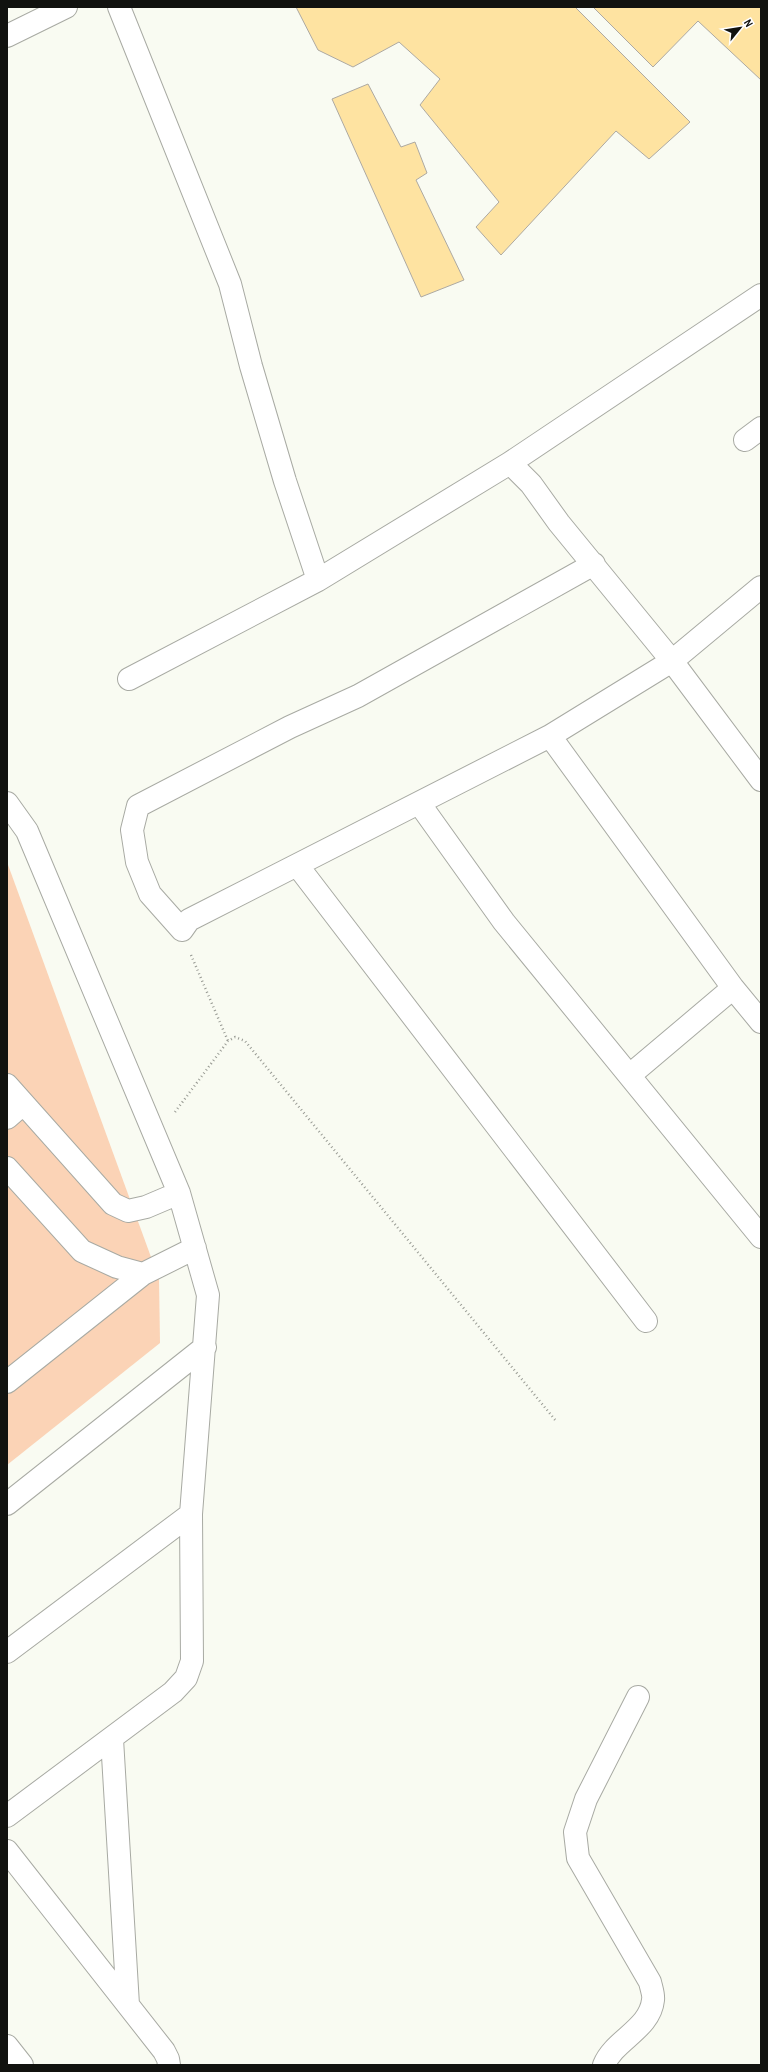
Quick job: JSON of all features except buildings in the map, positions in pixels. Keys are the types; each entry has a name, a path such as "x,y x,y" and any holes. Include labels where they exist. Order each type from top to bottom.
{"street":[{"path":"7,36 66,7"},
{"path":"119,7 230,284 272,435 318,580"},
{"path":"129,679 318,580 510,463 761,295"},
{"path":"510,463 532,484 559,523 672,661 760,777"},
{"path":"594,564 358,696 297,724 138,806 132,830 137,862 150,894 182,930 189,920 550,736 672,661 761,587"},
{"path":"550,736 733,988 761,1022"},
{"path":"7,803 27,831 179,1193 208,1295 191,1514 192,1661 186,1678 173,1692 7,1816"},
{"path":"419,803 504,922 761,1237"},
{"path":"297,865 646,1320"},
{"path":"630,1075 733,988"},
{"path":"7,1085 15,1111 113,1204 128,1211 146,1207 179,1193"},
{"path":"7,1168 82,1251 117,1267 143,1274"},
{"path":"7,1382 143,1274 195,1248"},
{"path":"7,1504 205,1347"},
{"path":"7,1652 191,1514"},
{"path":"604,2065 621,2043 646,2018 653,2000 650,1982 578,1858 575,1832 586,1799 638,1697"},
{"path":"112,1739 128,2005"},
{"path":"7,1851 164,2051 169,2065"},
{"path":"7,2046 22,2065"}],"path":[{"path":"182,930 185,944 228,1042"},
{"path":"156,1137 228,1042 235,1037 245,1041 556,1421"}],"shaded area":[{"path":"7,862 159,1279 160,1343 7,1465"}]}
